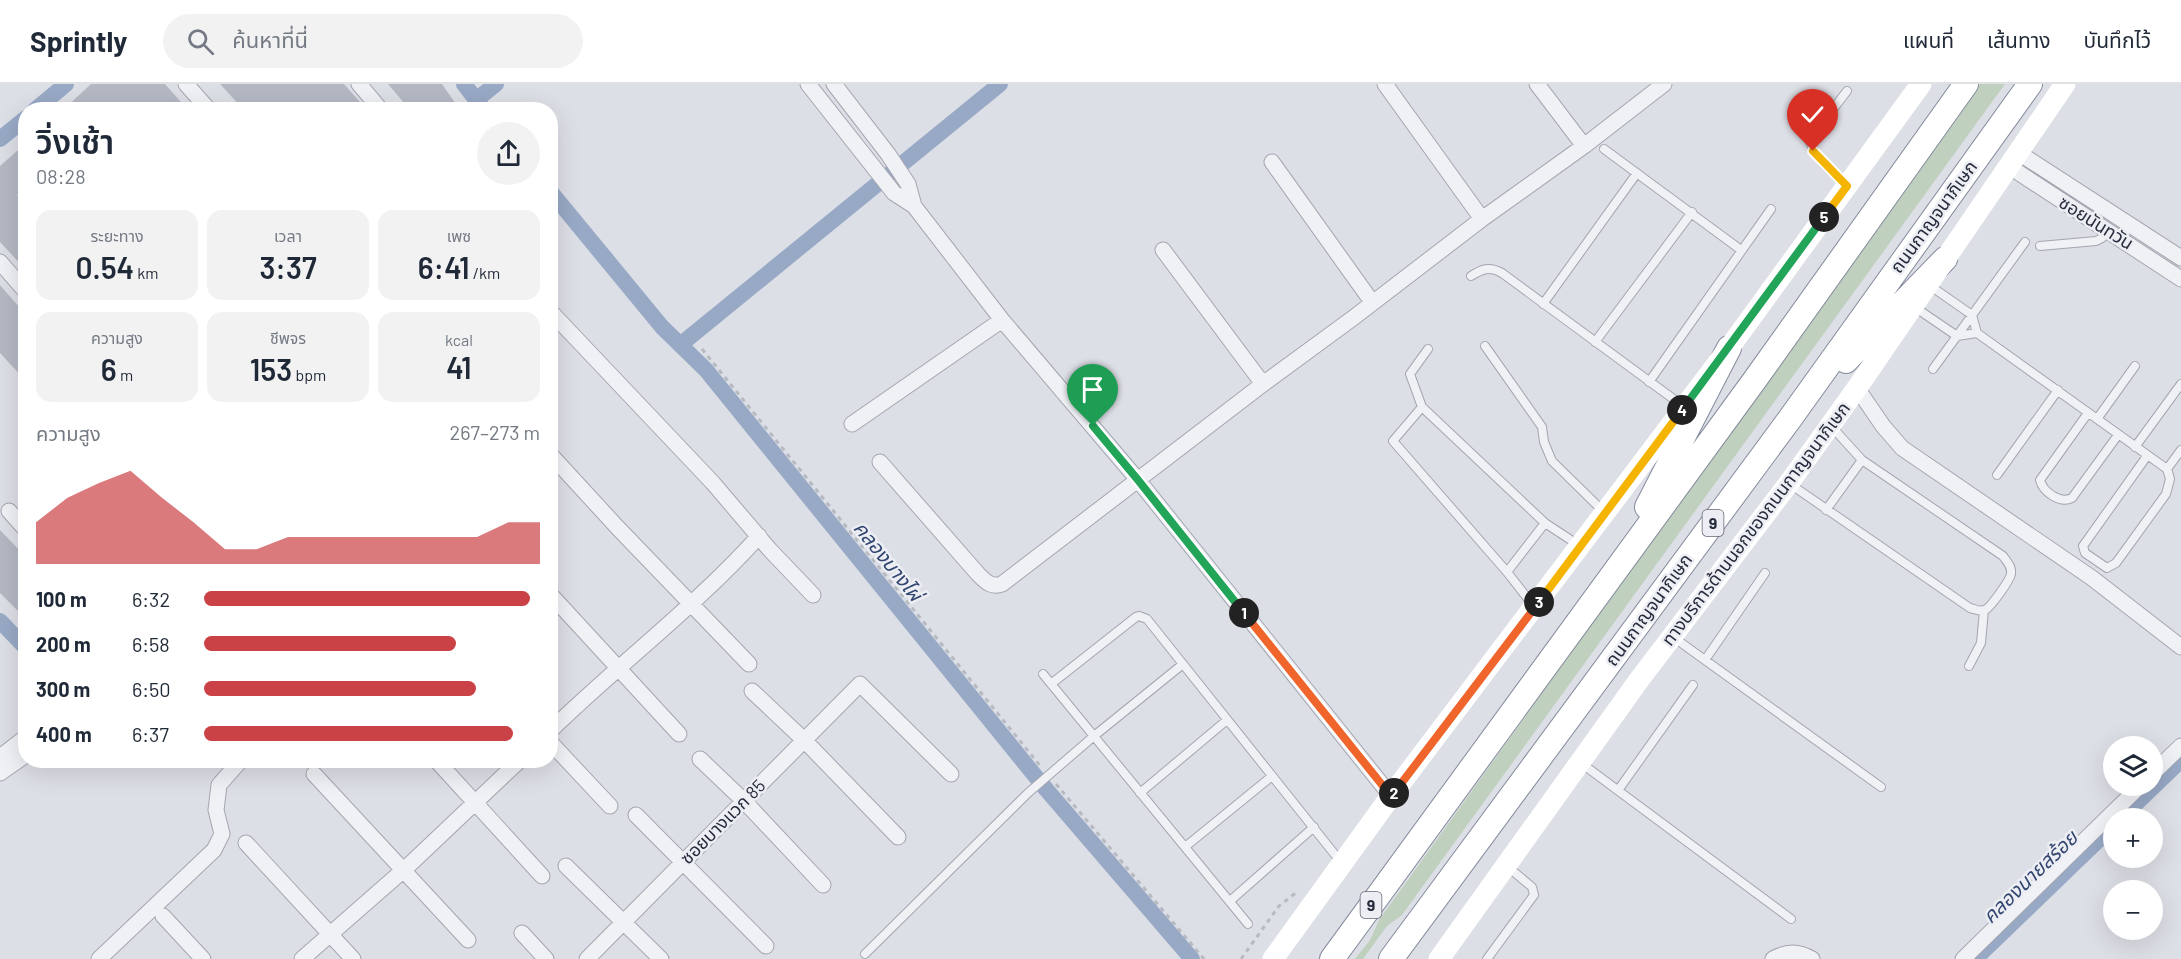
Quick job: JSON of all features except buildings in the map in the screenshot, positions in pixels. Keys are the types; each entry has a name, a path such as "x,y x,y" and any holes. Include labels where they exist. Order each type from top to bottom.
{"highway":[{"name":"9","path":"1332,959 1754,381 1966,84"},
{"name":"ถนนกาญจนาภิเษก","path":"1391,959 1789,420 2030,84"},
{"path":"1789,420 1945,259"},
{"path":"1612,573 1729,348"}],"main road":[{"path":"1273,959 1391,796 1729,348 1921,84"},
{"name":"ทางบริการด้านนอกของถนนกาญจนาภิเษก","path":"1438,959 1672,636 1789,483 2015,160 2065,84"}],"street":[{"path":"186,84 202,102"},
{"path":"359,84 374,102"},
{"path":"808,84 894,193 914,206 1002,320 1138,480 1391,796"},
{"path":"834,84 867,125 908,184 914,206"},
{"path":"1385,84 1482,219"},
{"path":"1538,84 1584,146"},
{"path":"880,462 987,583 996,586 1002,584 1263,384 1664,84"},
{"path":"850,136 867,125"},
{"name":"ซอยนันทวัน","path":"2015,160 2109,231 2181,279"},
{"name":"ซอยนันทวัน","path":"2015,160 2146,235 2181,258"},
{"path":"1272,162 1372,303"},
{"path":"2136,248 2146,235"},
{"path":"1163,250 1263,384"},
{"path":"0,262 18,283"},
{"path":"558,319 713,483 813,595"},
{"path":"852,424 1002,320"},
{"path":"1857,388 1883,426 1902,448 2092,578 2181,647"},
{"path":"558,463 750,664"},
{"path":"9,511 18,521"},
{"path":"558,724 691,604 759,536"},
{"path":"558,603 680,734"},
{"name":"ซอยบางแวก 85","path":"587,959 860,684 951,774"},
{"path":"752,691 804,740 898,837"},
{"path":"0,757 18,743"},
{"path":"2163,763 2181,746"},
{"path":"558,751 610,806"},
{"path":"700,759 744,801 823,885"},
{"path":"0,773 18,761"},
{"path":"99,959 214,850 222,834 216,810 219,785 234,768"},
{"path":"443,768 542,876"},
{"path":"302,959 404,870 512,768"},
{"path":"314,774 468,940"},
{"path":"1963,959 2130,796"},
{"path":"636,815 766,946"},
{"path":"246,843 353,959"},
{"path":"566,866 661,959"},
{"path":"163,916 203,959"},
{"path":"522,933 546,959"},
{"path":"1773,959 1784,953 1801,953 1812,959"}],"lane":[{"path":"1847,91 1810,142 1813,151 1823,163 1847,186"},
{"path":"1605,149 1741,250"},
{"path":"1543,304 1637,173"},
{"path":"1649,382 1771,209"},
{"path":"1595,342 1692,213"},
{"path":"2040,246 2096,241 2109,231"},
{"path":"1933,369 2025,242"},
{"path":"1471,276 1482,269 1495,270 1684,407"},
{"path":"1928,285 1972,315 1977,333 2167,469 2170,479 2166,494 2116,563 2111,567 2104,567 2085,553 2083,546 2147,456"},
{"path":"1913,306 1957,336 1977,333"},
{"path":"1485,346 1542,427 1544,442 1552,461 1605,513"},
{"path":"1428,349 1410,374 1422,407 1545,523 1580,546"},
{"path":"2097,419 2135,366"},
{"path":"2135,447 2181,384"},
{"path":"1996,475 2058,390"},
{"path":"1422,407 1393,441 1507,572 1534,608"},
{"path":"2088,413 2040,480 2042,486 2052,495 2062,500 2072,498 2118,435"},
{"path":"1789,483 1970,608 1978,611 1990,606 2011,573 2010,565 2003,556 1862,460 1830,425"},
{"path":"2167,469 2181,450"},
{"path":"1826,510 1862,460"},
{"path":"1507,572 1545,523"},
{"path":"1705,660 1765,573"},
{"path":"1970,666 1981,644 1984,610"},
{"path":"1051,684 1139,616 1147,619 1342,864"},
{"path":"1672,636 1881,787"},
{"path":"865,954 1028,793 1183,664"},
{"path":"1042,674 1248,924"},
{"path":"1619,789 1693,685"},
{"path":"1140,793 1227,720"},
{"path":"1580,763 1619,789 1791,919"},
{"path":"1185,847 1272,776"},
{"path":"1230,901 1314,827"},
{"path":"1487,959 1534,895 1532,887 1506,866"}],"path":[{"path":"702,349 1043,769"},
{"path":"1052,775 1204,959"},
{"path":"1241,959 1279,906 1304,887"}],"green space":[{"path":"1980,84 2005,84 1402,915 1387,926 1363,959 1355,959 1370,940 1379,920"}],"waterway":[{"path":"45,102 66,84"},
{"name":"คลองบางไผ่","path":"464,84 478,102"},
{"path":"476,100 496,84"},
{"path":"680,345 1000,84"},
{"path":"0,139 18,124"},
{"name":"คลองบางไผ่","path":"558,201 662,327 706,370 1045,788 1192,959"},
{"path":"0,621 18,640"},
{"name":"คลองนายสร้อย","path":"2131,808 2181,760"},
{"name":"คลองนายสร้อย","path":"1975,959 2103,836"}],"route":[{"path":"1093,426 1391,796 1729,348 1847,186 1813,151"}]}
